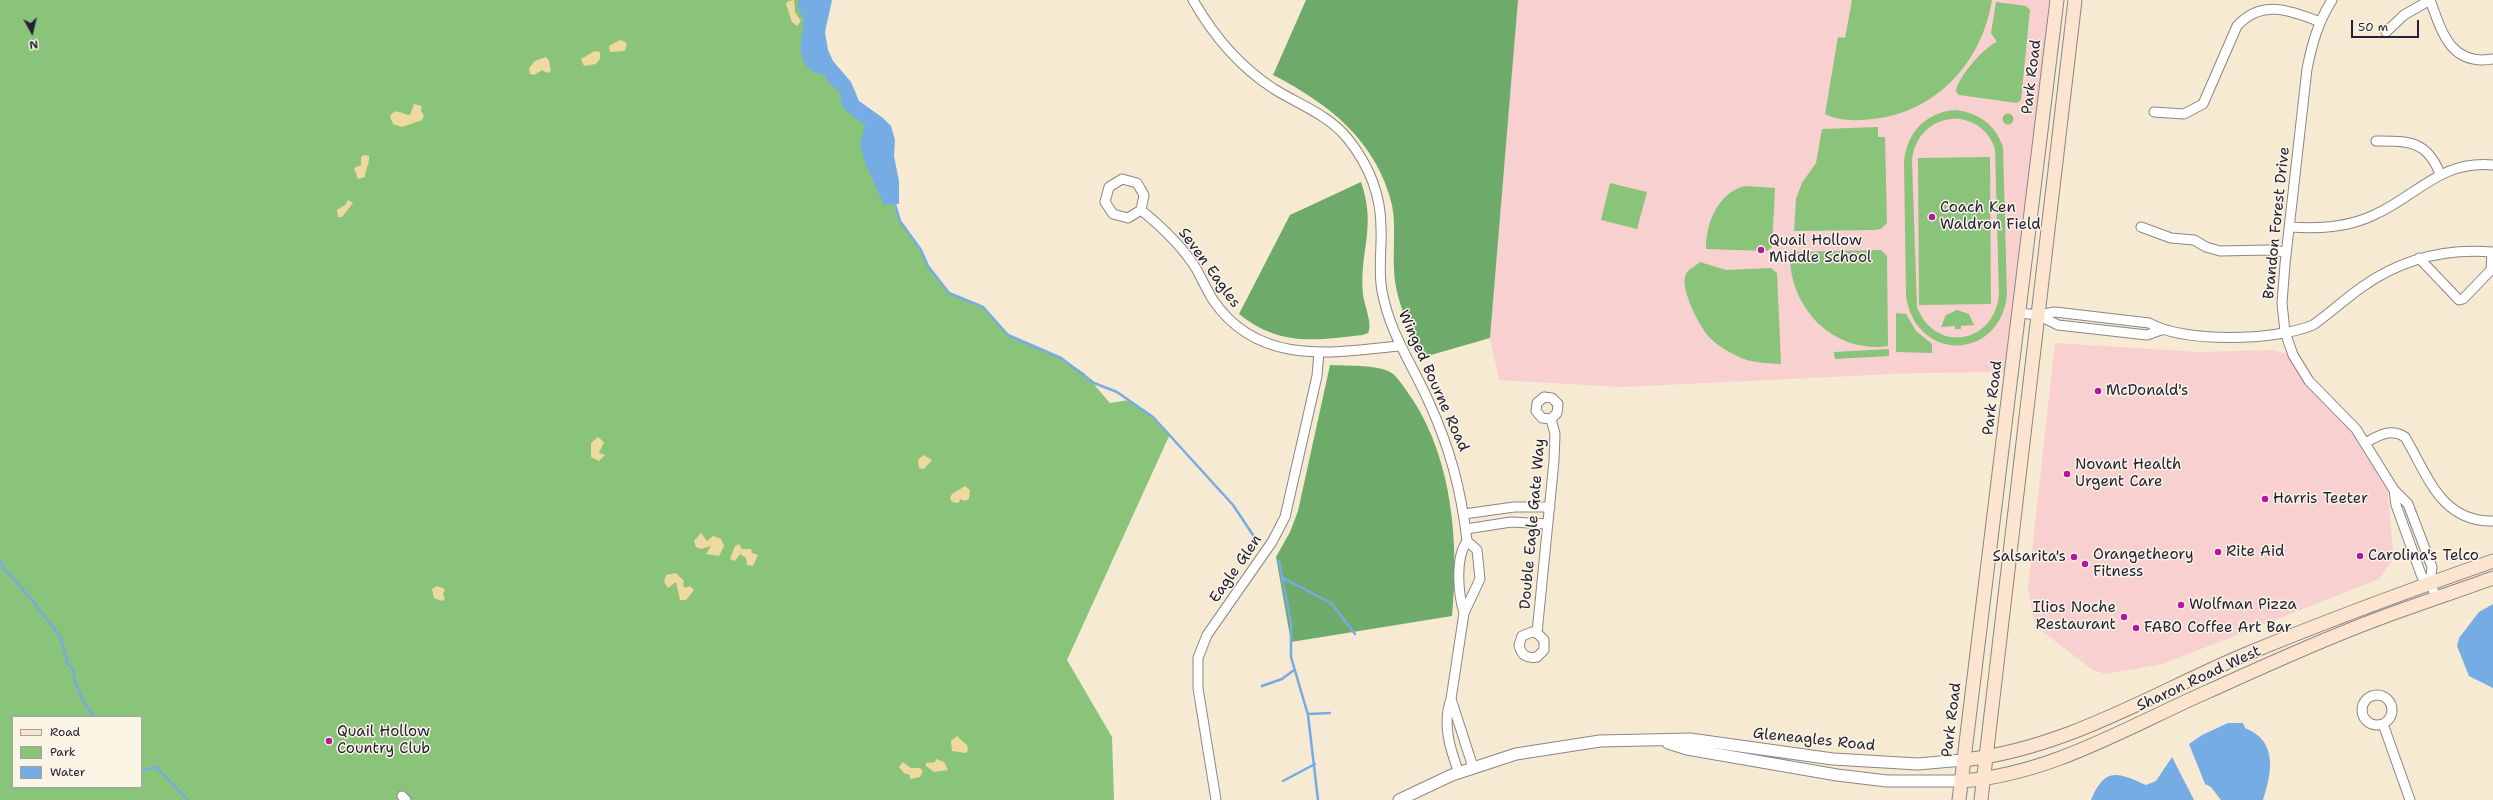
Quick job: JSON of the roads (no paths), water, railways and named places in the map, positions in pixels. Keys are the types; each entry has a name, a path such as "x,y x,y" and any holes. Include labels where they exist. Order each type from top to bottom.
{"main road":[{"name":"Park Road","path":"1959,800 2020,313 2057,0"},
{"path":"1981,800 1982,778 2075,0"},
{"name":"Sharon Road West","path":"1963,760 1985,757 2056,740 2119,714 2244,655 2493,561"},
{"name":"Sharon Road West","path":"1961,781 2028,768 2090,748 2362,624 2493,578"}],"street":[{"name":"Winged Bourne Road","path":"1193,0 1218,38 1238,60 1274,89 1332,123 1346,137 1360,157 1371,178 1380,209 1382,289 1391,327 1440,427 1454,465 1468,541 1477,550 1480,579 1464,613 1451,699 1447,712 1452,753 1459,773"},
{"name":"Brandon Forest Drive","path":"2332,0 2320,22 2312,42 2307,69 2286,252 2282,303 2285,332 2293,355 2309,381 2356,429 2394,490 2396,505 2422,577 2430,584 2437,598"},
{"path":"2386,32 2404,15 2430,0 2440,27 2453,49 2476,60 2493,59"},
{"path":"2154,112 2184,114 2203,104 2237,26 2243,17 2256,8 2264,5 2274,6 2320,22"},
{"path":"2376,141 2408,141 2416,144 2430,154 2440,174"},
{"path":"2290,227 2326,228 2366,218 2389,208 2440,174 2470,166 2493,165"},
{"path":"1122,179 1137,183 1144,195 1141,210 1128,218 1113,214 1105,202 1109,187 1122,179"},
{"name":"Seven Eagles","path":"1141,210 1174,240 1196,270 1213,299 1238,327 1267,344 1284,349 1319,352 1399,346"},
{"path":"2141,227 2171,238 2194,240 2206,247 2220,251 2268,250 2286,252"},
{"path":"2020,313 2038,315 2058,325 2148,335 2161,330 2236,338 2285,332 2313,325 2362,287 2406,262 2419,258 2454,252 2493,252 2491,270 2463,299 2459,300 2419,258"},
{"name":"Eagle Glen","path":"1216,800 1198,688 1198,658 1207,636 1272,542 1285,517 1317,376 1319,352"},
{"name":"Double Eagle Gate Way","path":"1537,633 1550,507 1555,434 1551,419"},
{"path":"2366,443 2388,432 2401,435 2405,438 2442,500 2461,515 2481,521 2493,521"},
{"path":"1464,514 1514,507 1550,507"},
{"path":"1466,529 1511,522 1548,524"},
{"name":"Winged Bourne Road","path":"1464,613 1460,597 1461,550 1468,541"},
{"name":"Winged Bourne Road","path":"1451,699 1473,768"},
{"path":"2383,724 2410,800"},
{"name":"Gleneagles Road","path":"1399,800 1459,773 1516,754 1571,744 1600,741 1662,741 1690,739 1833,759 1918,764 1963,760"},
{"name":"Gleneagles Road","path":"1662,741 1687,749 1837,775 1887,780 1961,781"}],"water":[{"path":"799,0 832,0 825,32 828,50 833,61 851,82 859,101 883,118 891,126 895,140 894,156 899,181 899,204 884,205 865,163 860,143 865,126 843,108 839,91 828,83 825,76 811,70 803,59 801,53 801,40 804,20 797,6"},
{"path":"2493,604 2493,688 2469,676 2457,646 2459,638 2479,612"},
{"path":"2228,723 2243,723 2245,728 2256,734 2268,749 2270,758 2269,779 2263,800 2221,800 2211,787 2205,784 2189,744 2202,735"},
{"path":"2172,757 2194,800 2091,800 2101,782 2107,777 2113,775 2127,777 2146,785 2156,781"}],"waterway":[{"path":"895,204 900,221 921,250 928,266 949,293 983,307 1008,335 1061,358 1094,383 1117,392 1153,417 1233,505 1257,541"},
{"path":"0,561 5,570 29,596 60,636 68,664 73,669 75,682 84,702 93,716"},
{"path":"1279,561 1291,623 1291,657 1308,715 1318,800"},
{"path":"1283,578 1331,603 1355,634"},
{"path":"1262,686 1282,679 1294,670"},
{"path":"1309,714 1330,713"},
{"path":"1283,781 1315,764"},
{"path":"142,768 145,770 156,767 188,800"}],"place":[{"name":"Coach Ken Waldron Field","path":"1932,217"},
{"name":"Quail Hollow Middle School","path":"1761,250"},
{"name":"McDonald's","path":"2098,391"},
{"name":"Novant Health Urgent Care","path":"2067,474"},
{"name":"Harris Teeter","path":"2265,499"},
{"name":"Rite Aid","path":"2218,552"},
{"name":"Carolina's Telco","path":"2360,556"},
{"name":"Salsarita's","path":"2074,557"},
{"name":"Orangetheory Fitness","path":"2085,564"},
{"name":"Wolfman Pizza","path":"2181,605"},
{"name":"Ilios Noche Restaurant","path":"2124,617"},
{"name":"FABO Coffee Art Bar","path":"2136,628"},
{"name":"Quail Hollow Country Club","path":"329,741"}]}
